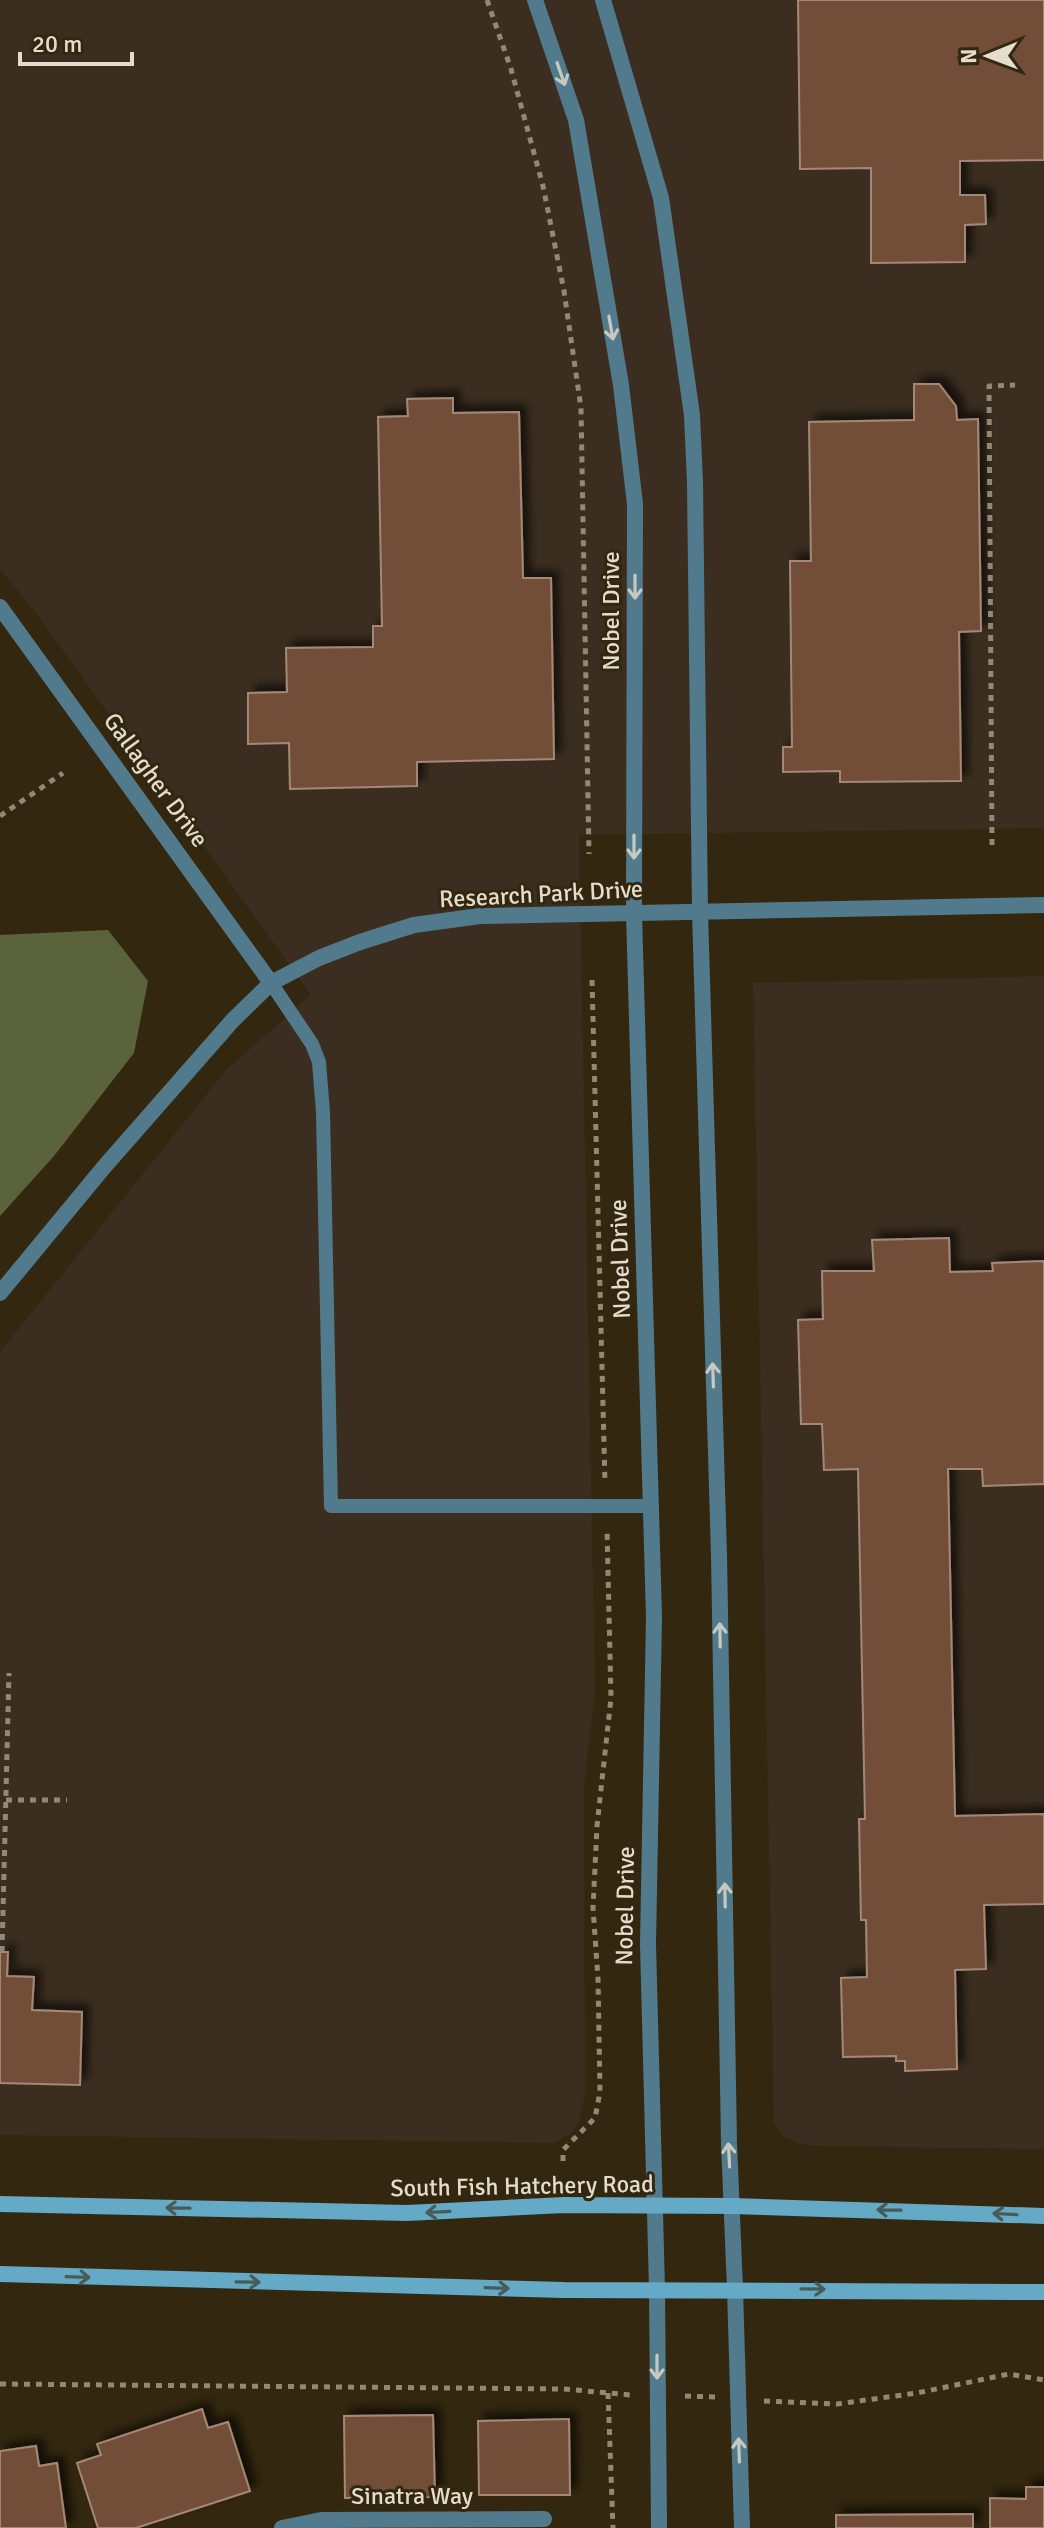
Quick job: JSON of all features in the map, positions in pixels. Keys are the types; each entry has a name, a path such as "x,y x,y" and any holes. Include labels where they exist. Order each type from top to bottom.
{"main road":[{"name":"South Fish Hatchery Road","path":"0,2204 407,2213 564,2205 732,2206 1044,2216"},
{"path":"0,2274 564,2290 1044,2292"}],"street":[{"name":"Nobel Drive","path":"535,0 576,120 621,385 635,504 634,914 654,1617 648,1944 656,2207 659,2528"},
{"path":"603,0 661,198 692,415 700,912 742,2528"},
{"name":"Gallagher Drive","path":"0,607 271,983"},
{"name":"Research Park Drive","path":"0,1293 114,1155 233,1020 271,983 319,958 414,925 480,916 1044,905"},
{"name":"Sinatra Way","path":"282,2528 321,2520 544,2519"}],"lane":[{"path":"271,983 312,1044 319,1062 323,1112 331,1506 651,1506"}],"path":[{"path":"487,0 511,69 543,186 564,291 581,408 589,854"},
{"path":"992,845 989,386 1015,385"},
{"path":"0,816 63,773"},
{"path":"563,2161 563,2150 595,2118 600,2092 593,1908 597,1826 611,1698 592,980"},
{"path":"2,1952 9,1673"},
{"path":"6,1800 67,1800"},
{"path":"759,2400 837,2404 917,2393 1009,2374 1044,2380"},
{"path":"0,2384 564,2389 637,2396"},
{"path":"608,2393 613,2528"},
{"path":"681,2397 705,2396"}],"shaded area":[{"path":"0,0 1044,0 1044,828 579,835 595,1692 584,1786 585,2094 578,2124 570,2134 554,2143 0,2135 0,1352 226,1070 311,995 36,613 0,569"},
{"path":"1044,976 1044,2149 816,2146 797,2143 784,2137 774,2123 753,983"}],"green space":[{"path":"108,930 148,981 134,1053 54,1156 0,1216 0,935"}],"building":[{"path":"798,0 1044,0 1044,160 960,161 960,195 985,195 986,224 965,225 965,262 871,263 871,168 800,169"},
{"path":"914,384 939,384 956,406 957,420 978,419 981,631 959,632 961,781 840,782 840,771 783,772 783,747 792,747 790,561 811,561 809,422 914,420"},
{"path":"453,398 453,413 519,412 523,578 551,578 554,759 417,762 417,786 290,789 289,743 248,744 248,693 287,692 286,648 373,647 373,626 382,626 378,417 408,416 407,399"},
{"path":"949,1238 950,1272 993,1271 992,1263 1044,1261 1044,1484 983,1486 982,1469 948,1469 955,1816 1044,1814 1044,1904 984,1905 986,1969 955,1970 957,2069 905,2071 905,2061 896,2061 896,2056 843,2057 841,1978 867,1977 866,1920 861,1920 859,1819 865,1819 858,1469 824,1470 822,1424 801,1424 798,1320 823,1319 822,1271 874,1271 872,1240"},
{"path":"0,1952 8,1952 7,1976 34,1977 32,2010 82,2012 80,2085 0,2083"},
{"path":"202,2409 208,2428 228,2422 250,2491 136,2528 98,2528 77,2463 101,2455 97,2444"},
{"path":"433,2415 435,2497 345,2498 344,2416"},
{"path":"569,2419 570,2495 479,2495 478,2421"},
{"path":"36,2446 39,2466 57,2463 66,2528 0,2528 0,2451"},
{"path":"1026,2487 1044,2487 1044,2528 990,2528 990,2498 1026,2499"},
{"path":"973,2514 973,2528 836,2528 836,2515"}]}
